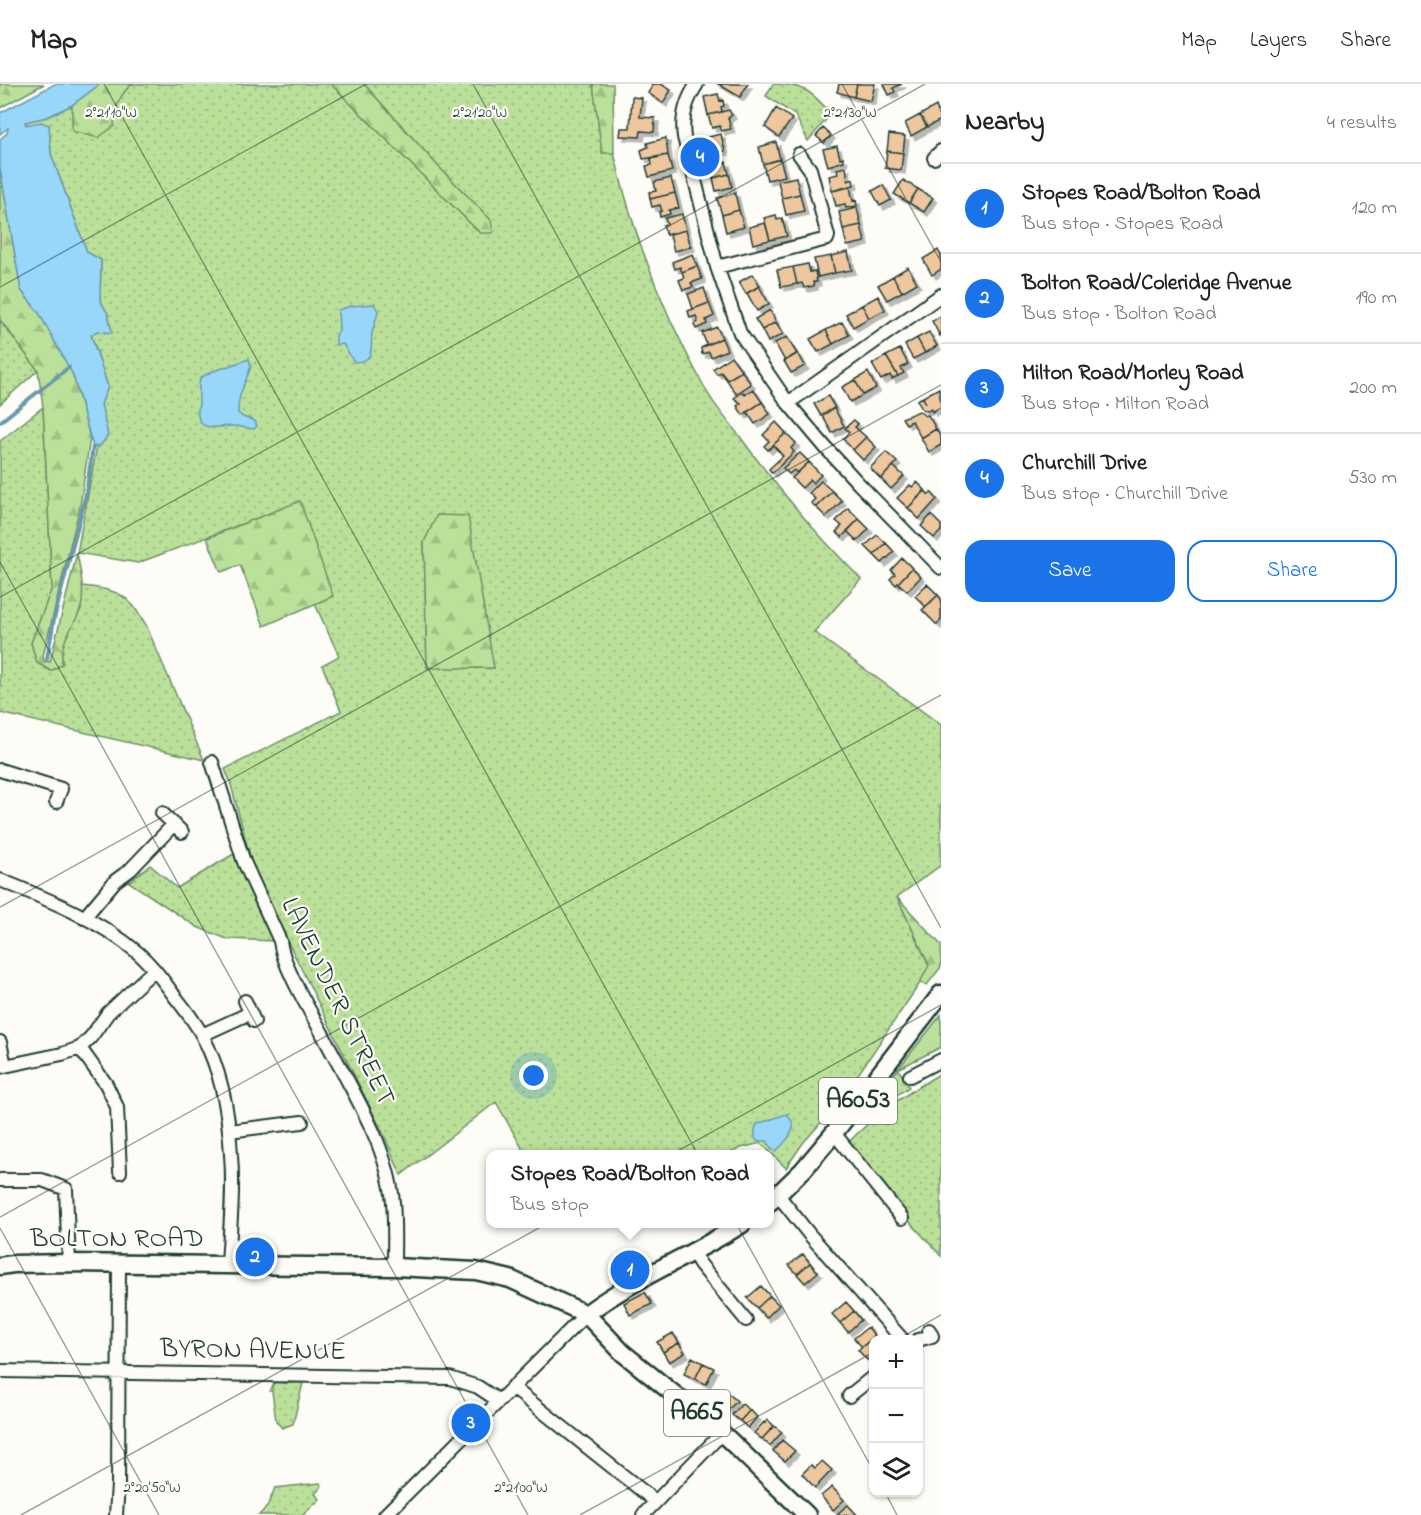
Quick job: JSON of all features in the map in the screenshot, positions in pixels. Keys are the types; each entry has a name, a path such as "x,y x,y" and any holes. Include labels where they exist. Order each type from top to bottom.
{"main road":[{"name":"A6053","path":"774,1198 803,1170 834,1133 941,994"},
{"path":"586,1314 613,1294 735,1228"},
{"name":"BOLTON ROAD","path":"0,1266 69,1263 228,1264 476,1271 499,1276 540,1292 586,1314"},
{"name":"A665","path":"586,1314 623,1353 722,1433 807,1515"}],"street":[{"path":"697,84 688,101 683,130 717,267 740,333 788,403 858,484 941,568"},
{"path":"717,267 827,239 810,169 800,154"},
{"path":"788,403 941,295"},
{"name":"LAVENDER STREET","path":"212,762 244,862 280,942 281,951 306,1005 371,1127 382,1157 393,1202 394,1267"},
{"path":"0,770 61,789 56,802"},
{"path":"84,918 115,881 178,828 162,813"},
{"path":"0,880 42,897 84,918 138,953 154,970 202,1035 219,1080 229,1131 231,1156 228,1264"},
{"path":"0,1042 3,1066 80,1048 108,1013 154,970"},
{"path":"202,1035 250,1012"},
{"path":"80,1048 106,1084 117,1107 123,1164"},
{"path":"910,1076 941,1059"},
{"path":"229,1131 294,1119"},
{"path":"834,1133 902,1218"},
{"path":"0,1180 42,1180 66,1189 69,1263"},
{"path":"774,1198 810,1234 899,1335"},
{"path":"693,1252 700,1264 746,1320"},
{"path":"116,1515 119,1263"},
{"path":"385,1515 586,1314"},
{"path":"923,1339 932,1336 929,1330"},
{"name":"BYRON AVENUE","path":"0,1371 450,1378 478,1387 499,1401"},
{"path":"850,1396 869,1379"},
{"path":"512,1387 656,1501"},
{"path":"643,1515 722,1433"}],"green space":[{"path":"0,84 44,84 0,108"},
{"path":"100,84 132,84 118,103 114,126 98,138 72,131 72,105"},
{"path":"132,84 331,84 480,233 491,220 437,165 364,84 593,84 602,152 614,153 631,214 652,274 677,334 706,390 783,493 861,579 814,632 941,725 941,865 897,897 929,966 920,983 840,1101 803,1143 786,1168 774,1156 774,1150 768,1150 761,1143 737,1150 522,1150 496,1102 401,1175 385,1137 252,864 225,769 341,711 322,665 339,656 315,604 332,596 300,502 138,563 77,553 97,446 101,445 107,433 101,404 108,387 91,334 97,331 111,332 108,314 100,300 101,260 87,252 51,154 49,125 26,125 24,122 47,117 72,105 73,131 114,126 118,103","holes":["424,542 494,668 427,667"]},
{"path":"331,84 364,84 437,165 491,220 493,233 480,233"},
{"path":"593,84 613,84 614,153 602,153"},
{"path":"773,84 784,84 807,91 831,114 808,141 795,115 766,96"},
{"path":"0,168 21,290 39,313 73,375 90,438 80,506 43,656 44,661 50,662 77,553 82,582 82,604 63,647 62,664 51,671 37,663 31,643 52,588 43,407 38,370 0,320"},
{"path":"0,320 38,370 0,404"},
{"path":"43,407 52,588 31,643 37,662 62,664 61,646 81,609 82,586 113,591 121,595 134,606 146,625 204,760 0,713 0,441"},
{"path":"300,501 333,596 264,626 240,565 221,572 207,538"},
{"path":"437,515 468,516 494,668 427,668 424,542"},
{"path":"237,852 246,881 273,941 227,939 197,927 129,882 150,865 177,888"},
{"path":"897,897 941,945 941,967 927,985 920,983 929,965"},
{"path":"941,1015 941,1047 898,1069"},
{"path":"898,1069 909,1087 879,1107 875,1101"},
{"path":"941,1073 941,1256 898,1209 846,1145 891,1106"},
{"path":"281,1380 282,1383 301,1380 303,1383 293,1424 282,1428 276,1421 272,1391 270,1391 274,1383"},
{"path":"320,1483 322,1486 315,1494 320,1499 303,1515 259,1515 267,1507 275,1488"}],"water":[{"path":"55,84 100,84 72,105 47,117 25,122 26,125 41,122 49,125 51,154 87,252 101,260 100,300 108,314 112,333 97,331 91,335 108,387 101,404 108,435 101,445 93,447 73,375 39,313 21,290 0,168 0,139 7,133 8,128 0,134 0,113"},
{"path":"374,304 378,311 369,357 366,360 354,362 343,344 336,345 336,335 339,331 338,310 351,306"},
{"path":"249,359 251,366 240,394 238,413 255,421 257,426 254,429 204,425 200,422 198,414 200,378"},
{"path":"787,1114 793,1127 788,1139 779,1149 776,1151 772,1149 767,1141 757,1141 755,1131 757,1124"}],"building":[{"path":"651,84 661,84 671,90 663,103 648,93 653,85"},
{"path":"718,84 748,84 740,97"},
{"path":"839,84 857,84 854,97 837,92"},
{"path":"857,84 875,84 871,101 854,97"},
{"path":"884,84 902,84 893,88 895,92 889,95"},
{"path":"718,94 720,101 723,100 722,112 708,115 704,97"},
{"path":"632,97 642,98 640,117 655,118 654,132 641,131 640,137 620,136 621,128 630,128"},
{"path":"936,106 941,120 927,127 920,115"},
{"path":"776,108 792,119 779,137 765,127"},
{"path":"729,110 732,115 728,118 731,129 721,131 720,126 712,128 708,115"},
{"path":"920,115 927,127 911,136 905,123"},
{"path":"823,128 831,135 824,143 816,136"},
{"path":"721,134 725,151 707,155 704,138"},
{"path":"889,134 905,136 903,153 887,151"},
{"path":"666,138 668,155 643,159 641,150 648,147 647,143"},
{"path":"776,142 780,159 763,164 759,147"},
{"path":"837,146 840,158 843,157 844,161 828,166 823,149"},
{"path":"887,151 903,153 901,170 885,168"},
{"path":"668,155 672,171 649,177 646,166 652,165 651,159"},
{"path":"780,159 785,176 767,180 763,164"},
{"path":"726,162 729,174 713,178 710,166"},
{"path":"846,167 848,181 853,179 854,185 832,191 829,176 838,174 837,169"},
{"path":"729,174 732,187 716,191 713,178"},
{"path":"796,177 800,194 782,198 778,181"},
{"path":"671,178 675,193 650,199 649,192 656,191 654,182"},
{"path":"903,180 918,189 909,203 894,194"},
{"path":"883,185 891,200 880,206 872,191"},
{"path":"850,187 853,201 856,200 857,206 846,208 845,204 836,206 832,191"},
{"path":"918,189 933,198 924,212 909,203"},
{"path":"675,193 679,208 669,210 670,214 660,217 659,212 662,211 660,205 652,207 650,199"},
{"path":"735,193 739,210 722,215 717,198"},
{"path":"800,194 804,211 786,215 782,198"},
{"path":"857,208 861,225 843,229 839,212"},
{"path":"739,210 744,227 726,232 722,215"},
{"path":"682,214 686,230 666,235 663,225 667,224 665,218"},
{"path":"776,215 777,220 782,218 787,236 770,240 764,218"},
{"path":"765,223 770,240 753,244 749,227"},
{"path":"861,225 865,242 847,246 843,229"},
{"path":"686,230 691,247 674,251 670,234"},
{"path":"938,250 941,256 941,269 932,275 923,259"},
{"path":"848,252 852,270 835,273 831,256"},
{"path":"693,254 697,266 682,272 680,267 675,269 672,262"},
{"path":"831,256 835,273 818,277 814,259"},
{"path":"808,264 810,272 815,271 817,282 813,282 814,286 804,288 802,283 797,284 793,267"},
{"path":"697,266 702,279 691,283 693,287 683,290 679,280 684,278 682,272"},
{"path":"793,267 797,284 781,287 777,270"},
{"path":"908,267 917,283 902,292 893,276"},
{"path":"753,274 760,286 746,294 739,282"},
{"path":"893,276 902,292 887,300 878,285"},
{"path":"759,286 769,304 757,311 747,293"},
{"path":"704,288 709,303 693,309 688,294"},
{"path":"878,296 885,310 869,318 862,305"},
{"path":"709,303 714,316 706,320 707,324 696,329 694,324 698,322 696,316 690,318 688,311"},
{"path":"862,305 869,318 853,327 846,314"},
{"path":"770,310 776,322 762,330 755,319"},
{"path":"941,316 941,335 940,336 932,321"},
{"path":"776,322 783,334 768,342 762,330"},
{"path":"842,322 849,335 833,344 826,330"},
{"path":"717,327 722,338 707,345 702,333"},
{"path":"826,330 833,344 818,352 810,339"},
{"path":"929,332 937,346 925,353 917,338"},
{"path":"787,337 797,354 785,361 775,343"},
{"path":"722,338 727,350 711,357 709,352 702,354 701,348"},
{"path":"917,338 925,353 913,359 905,345"},
{"path":"900,349 908,364 901,368 904,373 898,376 886,356"},
{"path":"798,353 805,366 791,373 784,361"},
{"path":"731,356 742,371 727,380 721,372 717,374 713,369"},
{"path":"886,356 898,376 892,379 890,375 881,380 872,364"},
{"path":"742,371 751,384 736,394 727,380"},
{"path":"868,372 876,388 863,395 855,380"},
{"path":"855,380 863,395 850,402 842,387"},
{"path":"939,388 941,407 932,412 931,409 928,411 922,409 917,400"},
{"path":"753,389 762,402 743,415 737,406 741,403 734,398 743,392 745,395"},
{"path":"828,396 835,408 821,416 814,404"},
{"path":"762,402 770,414 755,424 747,412"},
{"path":"834,408 844,426 832,433 822,415"},
{"path":"919,411 925,416 928,415 936,429 921,438 912,421 906,424 902,418"},
{"path":"854,420 858,424 855,427 866,437 853,450 843,439 849,432 845,428"},
{"path":"776,422 786,433 768,450 764,446 769,441 763,435"},
{"path":"936,429 941,438 941,445 929,452 921,438"},
{"path":"786,433 796,443 791,448 794,452 772,473 769,469 783,456 773,445"},
{"path":"866,437 876,447 863,460 853,450"},
{"path":"886,452 897,462 881,479 870,468"},
{"path":"800,453 809,462 797,473 794,470 789,474 783,468"},
{"path":"809,462 821,475 813,483 810,480 802,488 792,478"},
{"path":"893,466 904,476 891,489 881,479"},
{"path":"821,481 832,491 816,507 811,503 815,499 809,493"},
{"path":"917,482 925,490 908,508 897,498 910,485 912,487"},
{"path":"832,491 842,501 826,517 816,507"},
{"path":"925,491 929,495 931,492 937,499 919,519 908,508"},
{"path":"848,508 859,519 842,537 836,532 842,526 836,521"},
{"path":"931,515 941,525 941,531 934,538 921,526"},
{"path":"859,519 869,529 857,541 847,531"},
{"path":"877,535 886,543 874,555 865,546"},
{"path":"886,543 894,552 882,563 874,555"},
{"path":"902,558 912,568 896,585 890,579 895,574 891,570"},
{"path":"912,568 921,577 907,591 898,583"},
{"path":"927,584 938,595 926,607 915,596"},
{"path":"938,595 941,599 941,620 937,625 922,610"},
{"path":"803,1254 810,1263 797,1274 789,1265"},
{"path":"810,1263 818,1272 805,1283 797,1274"},
{"path":"761,1286 770,1296 757,1308 747,1298"},
{"path":"645,1292 652,1304 630,1315 624,1303"},
{"path":"770,1296 779,1305 766,1318 757,1308"},
{"path":"846,1302 854,1311 840,1323 832,1314"},
{"path":"854,1311 861,1320 848,1332 840,1323"},
{"path":"868,1327 874,1335 869,1335 869,1341 862,1347 854,1338"},
{"path":"673,1333 679,1343 663,1352 657,1342"},
{"path":"869,1341 867,1360 858,1350"},
{"path":"679,1343 685,1353 669,1362 663,1352"},
{"path":"692,1357 703,1363 695,1379 684,1374"},
{"path":"703,1363 714,1368 706,1384 695,1379"},
{"path":"723,1389 737,1401 728,1410 715,1398"},
{"path":"742,1404 750,1410 740,1421 732,1415"},
{"path":"750,1410 757,1417 748,1428 740,1421"},
{"path":"768,1420 774,1426 762,1439 754,1433"},
{"path":"774,1426 782,1432 770,1446 762,1439"},
{"path":"782,1440 795,1451 785,1461 773,1451"},
{"path":"822,1461 832,1470 815,1488 802,1474 811,1465 815,1468"},
{"path":"832,1487 844,1500 833,1510 821,1496"},
{"path":"848,1505 857,1515 837,1514"}],"waterway":[{"path":"0,422 69,367"},
{"path":"47,659 54,619 86,494 93,447"}],"place":[{"name":"Churchill Drive","path":"700,157"},
{"name":"Bolton Road/Coleridge Avenue","path":"255,1257"},
{"name":"Stopes Road/Bolton Road","path":"630,1270"},
{"name":"Milton Road/Morley Road","path":"471,1423"}]}
